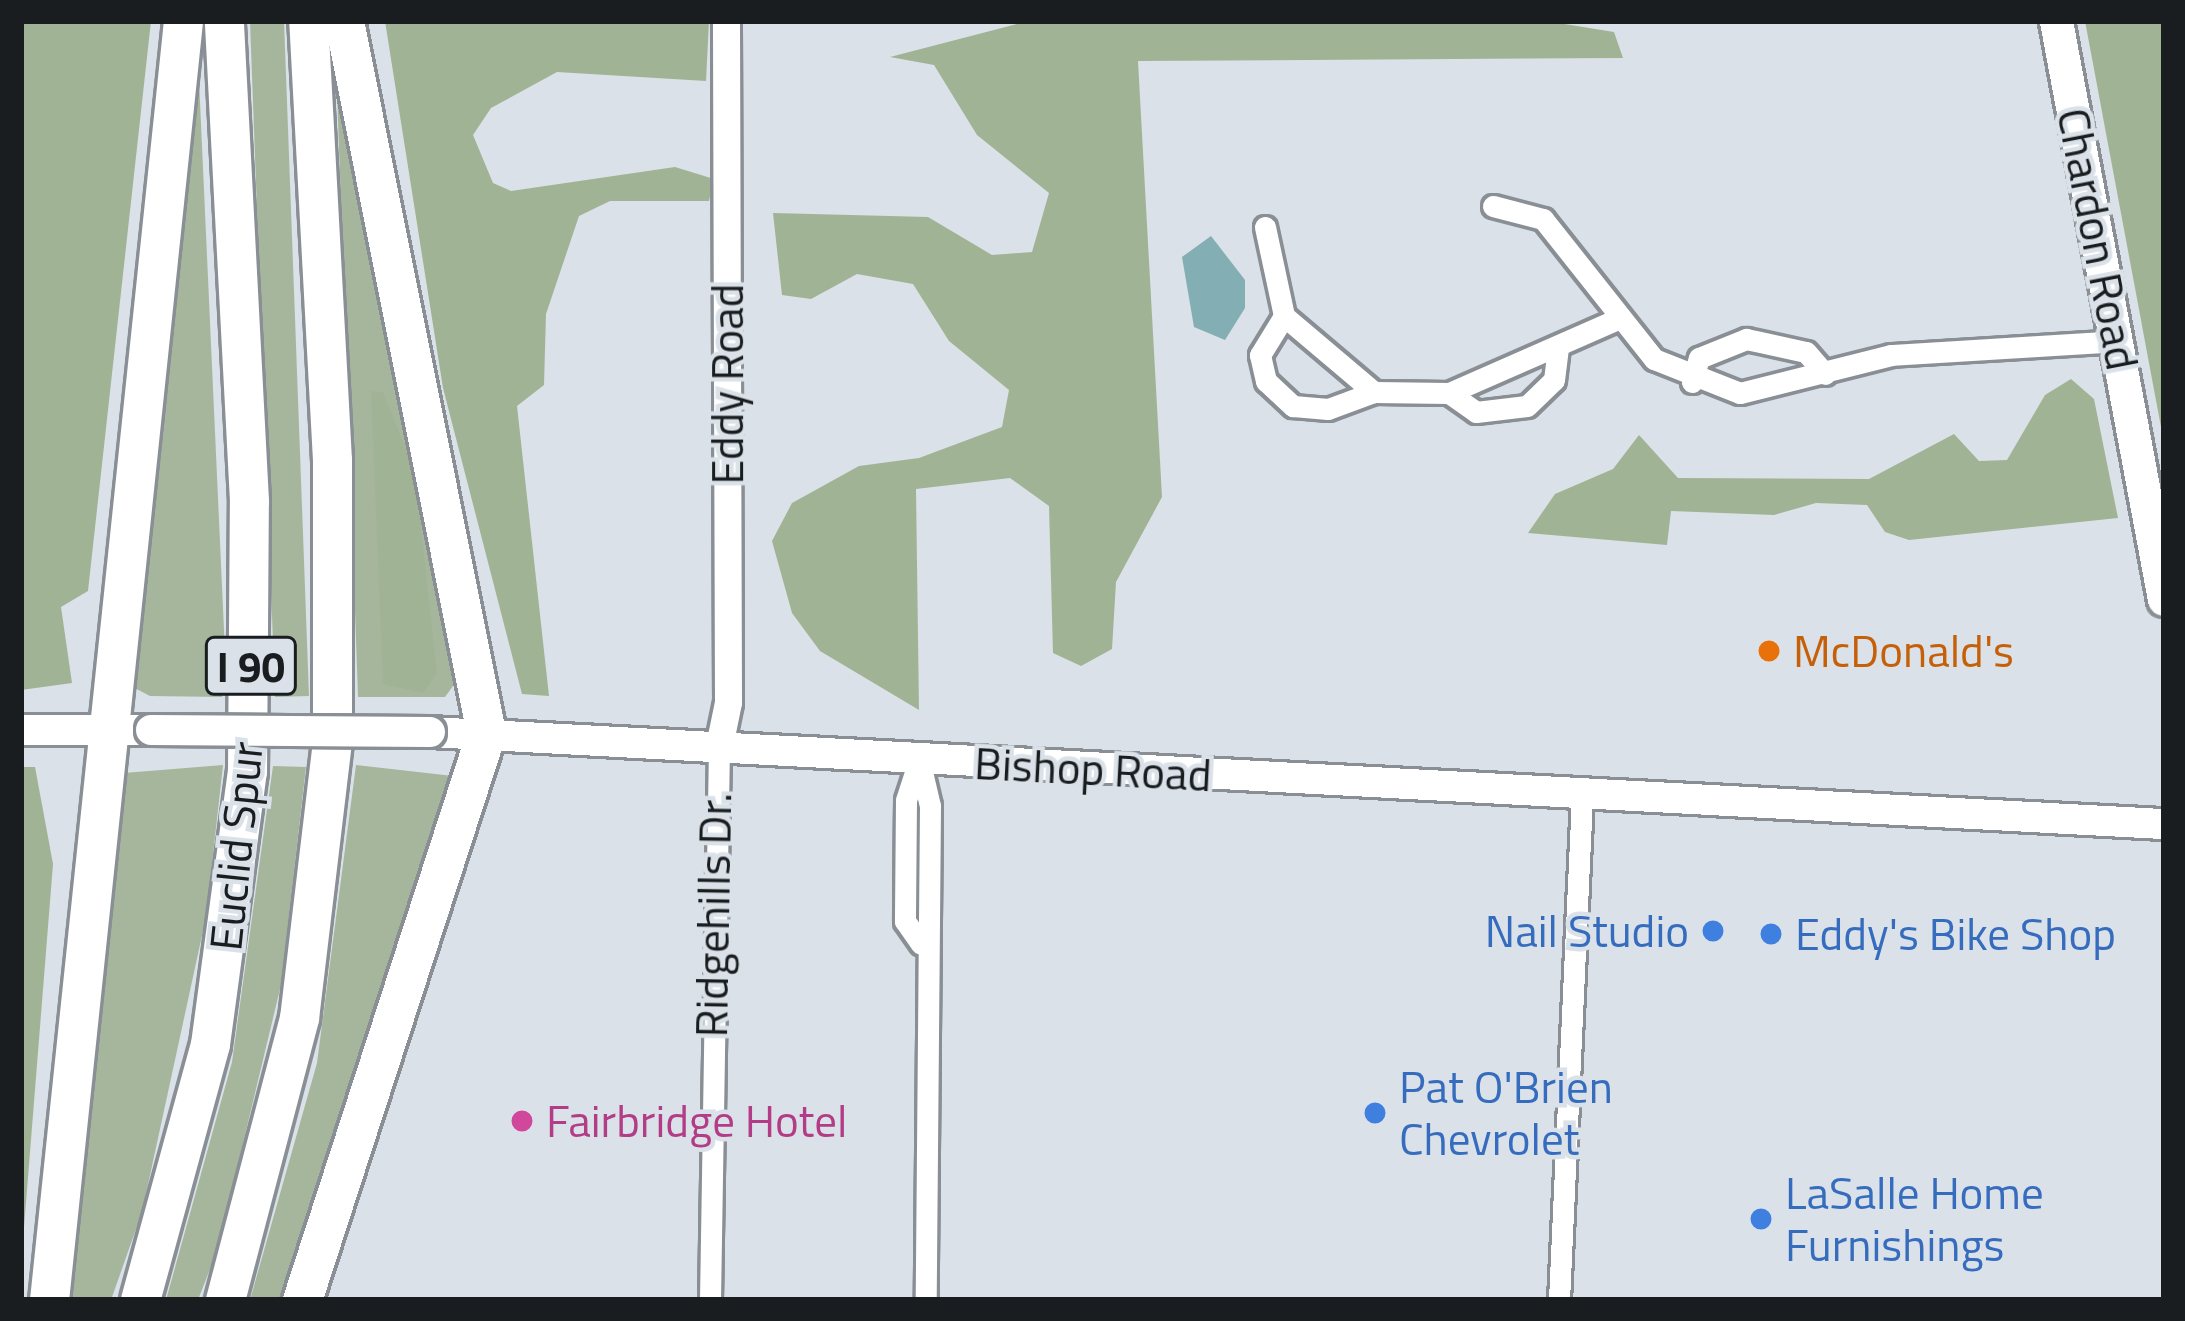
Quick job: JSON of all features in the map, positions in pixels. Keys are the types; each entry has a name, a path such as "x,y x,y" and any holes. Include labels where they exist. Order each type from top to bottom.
{"highway":[{"path":"49,1300 104,730 183,21"},
{"name":"Euclid Spur","path":"140,1300 210,1044 247,771 249,501 224,21"},
{"name":"Euclid Spur","path":"225,1300 299,1018 332,742 332,460 308,21"},
{"path":"302,1300 486,733 344,21"}],"main road":[{"name":"Chardon Road","path":"2056,21 2164,598"},
{"name":"Bishop Road","path":"21,730 486,733 1582,797 2164,824"}],"street":[{"name":"Eddy Road","path":"718,746 728,702 726,21"},
{"path":"1493,206 1544,219 1620,318 1692,382 1778,391 1891,356 2118,341"},
{"path":"1265,227 1284,316 1373,392"},
{"path":"1284,316 1260,355 1266,381 1293,406 1328,409 1373,392 1449,392 1620,318"},
{"path":"1692,382 1699,358 1746,339 1807,352 1826,374"},
{"path":"1449,392 1476,412 1527,406 1554,380 1558,348"},
{"name":"Ridgehills Dr.","path":"710,1300 718,746"},
{"path":"919,759 906,800 904,921 921,944 926,1300"},
{"path":"1559,1300 1582,797"}],"green space":[{"path":"21,21 151,21 88,591 61,607 72,683 21,690"},
{"path":"250,21 284,21 309,696 275,697"},
{"path":"385,21 709,21 706,81 557,72 491,108 473,135 493,183 511,191 675,167 714,179 709,201 610,201 579,216 546,314 544,385 517,406 549,696 522,694 443,388"},
{"path":"1029,21 1546,21 1614,32 1623,58 1138,61 1162,497 1116,582 1112,649 1081,666 1053,653 1049,506 1010,478 916,489 919,710 820,651 792,613 772,541 792,503 859,466 919,458 1002,427 1009,390 949,341 913,284 857,274 811,299 782,295 773,213 928,217 992,255 1032,252 1049,193 977,135 934,65 890,57"},
{"path":"2085,21 2164,21 2164,443"},
{"path":"197,36 226,674 222,697 150,696 125,683"},
{"path":"336,62 461,675 445,697 358,697"},
{"path":"2071,379 2094,399 2118,518 1909,540 1885,532 1867,505 1816,503 1774,515 1671,511 1667,545 1528,533 1555,494 1613,469 1639,435 1678,478 1869,479 1954,434 1979,461 2007,460 2045,395"},
{"path":"371,391 383,392 409,457 420,519 437,673 423,693 383,684"},
{"path":"223,765 206,917 142,1212 111,1300 57,1300 124,773"},
{"path":"356,765 453,776 297,1269 283,1300 250,1300 317,1063"},
{"path":"273,766 306,767 281,985 217,1251 198,1300 166,1300 232,1062"},
{"path":"21,767 35,767 53,864 21,1265"}],"water":[{"path":"1211,236 1245,280 1245,308 1225,340 1194,327 1182,257"}],"place":[{"name":"McDonald's","path":"1769,651"},
{"name":"Nail Studio","path":"1713,931"},
{"name":"Eddy's Bike Shop","path":"1771,934"},
{"name":"Pat O'Brien Chevrolet","path":"1375,1113"},
{"name":"Fairbridge Hotel","path":"522,1121"},
{"name":"LaSalle Home Furnishings","path":"1761,1219"}]}
